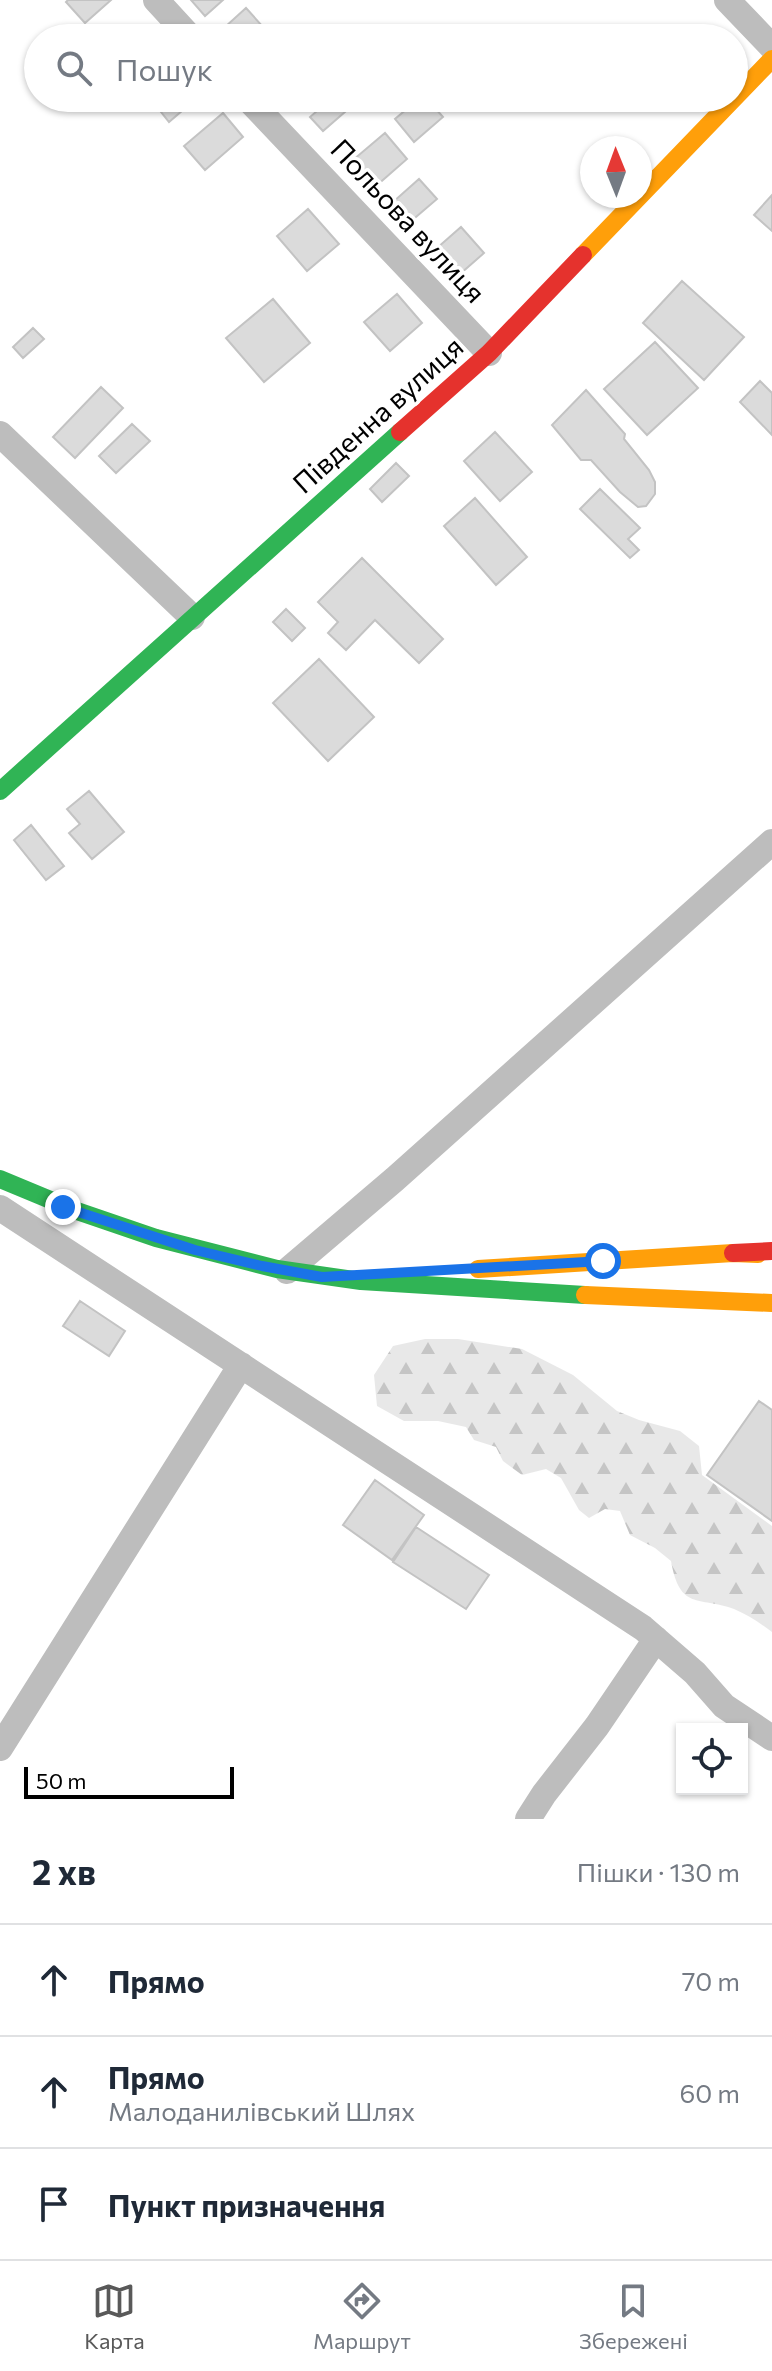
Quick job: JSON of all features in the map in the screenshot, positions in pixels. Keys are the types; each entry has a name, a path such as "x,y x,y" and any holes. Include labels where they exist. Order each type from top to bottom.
{"main road":[{"name":"Південна вулиця","path":"748,84 772,59"},
{"name":"Південна вулиця","path":"0,791 489,353 721,112"},
{"path":"0,1179 63,1207 195,1250 322,1277 480,1289 772,1303"},
{"path":"322,1277 772,1252"}],"street":[{"path":"156,0 178,24"},
{"path":"727,0 772,47"},
{"name":"Польова вулиця","path":"260,112 489,353"},
{"path":"0,434 192,617"},
{"path":"287,1271 395,1179 772,842"},
{"path":"0,1208 643,1628 695,1673 724,1706 772,1738"},
{"path":"0,1748 241,1365"},
{"path":"528,1819 656,1639"}],"green space":[{"path":"425,1339 458,1339 522,1349 573,1375 617,1411 680,1431 699,1446 702,1475 772,1526 772,1632 734,1609 685,1595 671,1561 655,1548 630,1535 620,1511 605,1509 589,1518 579,1510 561,1478 546,1469 522,1475 503,1461 496,1447 474,1440 466,1427 438,1421 404,1421 377,1406 374,1375 393,1346"}],"building":[{"path":"111,0 85,23 66,2"},
{"path":"191,0 223,0 205,16"},
{"path":"246,8 260,24 228,24"},
{"path":"161,112 181,112 169,122"},
{"path":"316,112 345,112 323,131 310,117"},
{"path":"403,112 439,112 443,117 414,142 395,119"},
{"path":"223,113 243,137 205,170 184,146"},
{"path":"385,133 407,159 376,186 353,160"},
{"path":"419,179 437,199 410,222 393,202"},
{"path":"772,195 772,231 754,215"},
{"path":"308,209 339,244 307,271 277,236"},
{"path":"461,227 484,253 460,274 437,248"},
{"path":"682,281 744,337 704,380 643,323"},
{"path":"397,294 422,323 390,351 364,322"},
{"path":"273,299 310,343 264,382 226,338"},
{"path":"33,328 44,339 23,358 13,347"},
{"path":"655,342 698,388 647,435 604,389"},
{"path":"760,381 772,393 772,435 740,402"},
{"path":"101,387 123,408 75,458 53,437"},
{"path":"586,390 625,434 624,439 649,470 655,482 655,494 646,506 638,507 620,492 591,460 581,460 552,425"},
{"path":"132,424 150,441 116,473 99,456"},
{"path":"495,432 532,472 500,501 464,461"},
{"path":"396,463 409,476 382,502 370,489"},
{"path":"600,489 640,528 628,539 639,550 630,558 580,509"},
{"path":"475,498 527,557 496,585 444,526"},
{"path":"362,558 443,639 419,663 375,620 346,650 328,633 338,622 318,602"},
{"path":"286,609 305,628 292,641 273,622"},
{"path":"319,659 374,717 328,761 273,703"},
{"path":"89,791 124,832 92,859 69,833 80,824 67,809"},
{"path":"31,825 64,866 46,880 14,840"},
{"path":"80,1301 125,1331 109,1356 63,1326"},
{"path":"759,1401 772,1410 772,1521 707,1475"},
{"path":"375,1480 424,1515 392,1560 343,1525"},
{"path":"416,1527 489,1575 466,1609 393,1562"}],"traffic: fast":[{"path":"0,791 400,432"},
{"path":"0,1179 77,1211 156,1238 277,1269 361,1281 585,1295"}],"traffic: slow":[{"path":"748,84 772,59"},
{"path":"583,255 721,112"},
{"path":"478,1269 758,1254"},
{"path":"585,1295 772,1303"}],"traffic: jam":[{"path":"400,432 489,353 583,255"},
{"path":"733,1253 772,1251"}],"route":[{"path":"63,1207 195,1250 322,1277 603,1261"}]}
